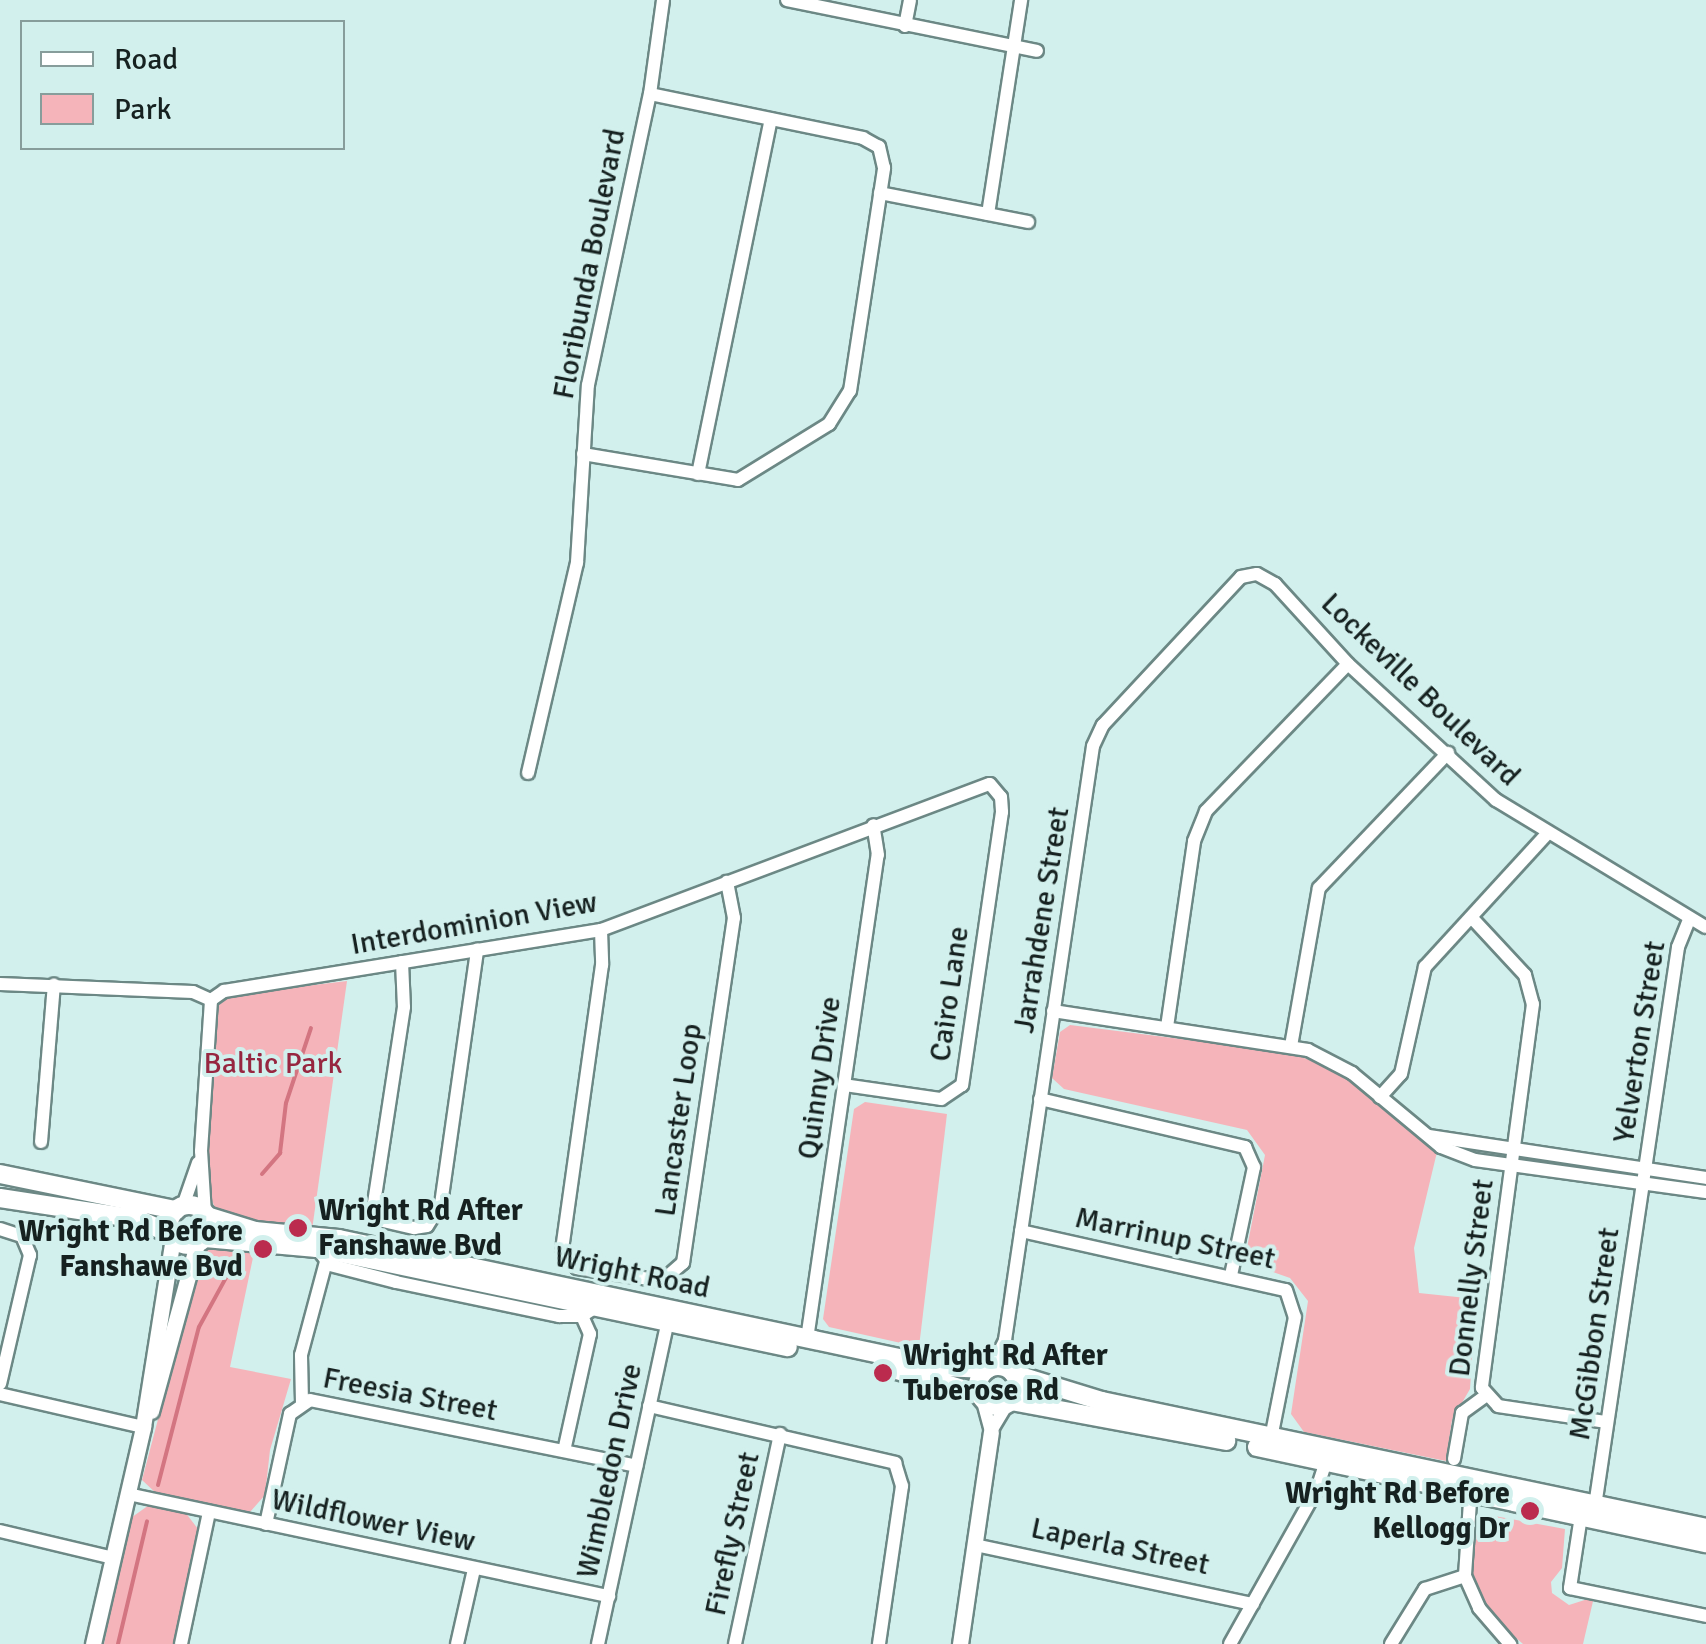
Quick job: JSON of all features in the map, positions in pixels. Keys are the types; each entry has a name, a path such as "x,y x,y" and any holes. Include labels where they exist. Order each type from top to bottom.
{"main road":[{"path":"0,1174 179,1208 172,1236 138,1219 0,1198"},
{"name":"Wright Road","path":"179,1208 254,1231 338,1239 669,1315 1010,1402"},
{"path":"201,1241 206,1215"},
{"name":"Wright Road","path":"172,1236 322,1255 589,1311 669,1315 941,1366 1012,1372"},
{"path":"981,1396 990,1368"},
{"path":"1012,1372 1056,1390 1271,1438 1328,1455"},
{"path":"1012,1372 1018,1385 1010,1402 1048,1402 1328,1455 1588,1511 1706,1543"},
{"path":"1588,1511 1706,1528"}],"street":[{"name":"Floribunda Boulevard","path":"528,773 577,563 592,362 650,94 663,0"},
{"path":"790,0 1037,51"},
{"path":"905,26 910,0"},
{"path":"988,214 1021,0"},
{"path":"584,454 738,480 844,410 884,156 872,141 650,94"},
{"path":"698,474 771,119"},
{"path":"880,193 1028,222"},
{"name":"Lockeville Boulevard","path":"1256,574 1320,629 1348,664 1496,800 1688,922 1706,927"},
{"name":"Jarrahdene Street","path":"1012,1372 1005,1340 1096,738 1235,581 1256,574"},
{"path":"1167,1027 1202,819 1348,664"},
{"path":"1290,1046 1319,888 1448,753"},
{"name":"Interdominion View","path":"0,984 192,992 211,1000 224,992 601,930 976,785 996,789"},
{"name":"Cairo Lane","path":"844,1085 941,1099 962,1085 1002,812 996,789"},
{"name":"Quinny Drive","path":"807,1339 878,854 873,825"},
{"path":"1380,1097 1402,1074 1425,967 1546,835"},
{"name":"Lancaster Loop","path":"601,930 602,965 562,1248 577,1268 662,1281 683,1263 734,918 727,882"},
{"name":"Donnelly Street","path":"1472,918 1518,966 1532,992 1514,1150 1481,1370 1485,1396 1498,1406 1607,1422"},
{"name":"Yelverton Street","path":"1645,1170 1688,922"},
{"path":"402,962 404,1008 374,1204 383,1221 414,1228 426,1226 441,1204 477,950"},
{"path":"41,1142 54,985"},
{"path":"206,1215 202,1151 211,1000"},
{"path":"1054,1010 1290,1046 1336,1062 1456,1155 1642,1186 1706,1192"},
{"path":"1040,1099 1245,1147 1254,1167 1231,1275"},
{"path":"1427,1135 1706,1178"},
{"path":"179,1208 202,1151"},
{"name":"McGibbon Street","path":"1645,1170 1607,1422 1570,1588 1706,1616"},
{"path":"0,1229 22,1236 30,1255 0,1384"},
{"name":"Marrinup Street","path":"1020,1231 1280,1286 1294,1300 1271,1438"},
{"path":"93,1644 144,1425 172,1236"},
{"path":"144,1425 156,1400 201,1241"},
{"path":"302,1402 299,1369 322,1255"},
{"path":"564,1451 590,1334 589,1311"},
{"name":"Wimbledon Drive","path":"598,1644 669,1315"},
{"name":"Jarrahdene Street","path":"990,1368 1005,1340"},
{"path":"0,1394 144,1425"},
{"path":"960,1644 991,1432 981,1396"},
{"name":"Donnelly Street","path":"1454,1458 1462,1413 1485,1396"},
{"name":"Freesia Street","path":"266,1524 288,1420 302,1402 319,1399 636,1466"},
{"path":"991,1432 1010,1402"},
{"path":"650,1406 880,1455 898,1466 902,1486 879,1644"},
{"name":"Firefly Street","path":"735,1644 780,1434"},
{"path":"1230,1644 1328,1455"},
{"path":"1472,1486 1465,1576 1479,1608 1510,1644"},
{"name":"Wildflower View","path":"128,1494 608,1596"},
{"path":"184,1643 209,1512"},
{"path":"0,1531 112,1558"},
{"name":"Laperla Street","path":"976,1546 1253,1604"},
{"path":"457,1644 474,1569"},
{"path":"1391,1644 1424,1588 1465,1576"}],"green space":[{"name":"Baltic Park","path":"347,981 312,1230 257,1227 217,1212 209,1194 208,1156 215,1008 232,995"},
{"path":"1070,1025 1291,1053 1336,1070 1437,1152 1414,1248 1419,1293 1476,1299 1470,1389 1452,1420 1446,1461 1304,1432 1291,1414 1308,1301 1290,1278 1259,1267 1246,1253 1265,1155 1247,1130 1064,1089 1052,1078 1060,1032"},
{"path":"865,1102 947,1114 919,1347 829,1327 823,1319 854,1109"},
{"path":"204,1245 255,1248 230,1367 291,1379 270,1450 265,1495 250,1512 158,1495 142,1480"},
{"path":"149,1505 185,1512 198,1529 175,1644 104,1644 128,1520"},
{"path":"1489,1515 1565,1529 1562,1568 1551,1582 1552,1593 1569,1605 1594,1597 1583,1644 1523,1644 1491,1616 1471,1569 1478,1526"}],"waterway":[{"path":"262,1174 280,1153 286,1103 311,1028"},
{"path":"158,1485 199,1327 228,1274"},
{"path":"118,1644 147,1521"}],"place":[{"name":"Wright Rd After Fanshawe Bvd","path":"298,1228"},
{"name":"Wright Rd Before Fanshawe Bvd","path":"263,1249"},
{"name":"Wright Rd After Tuberose Rd","path":"883,1373"},
{"name":"Wright Rd Before Kellogg Dr","path":"1530,1511"}]}
